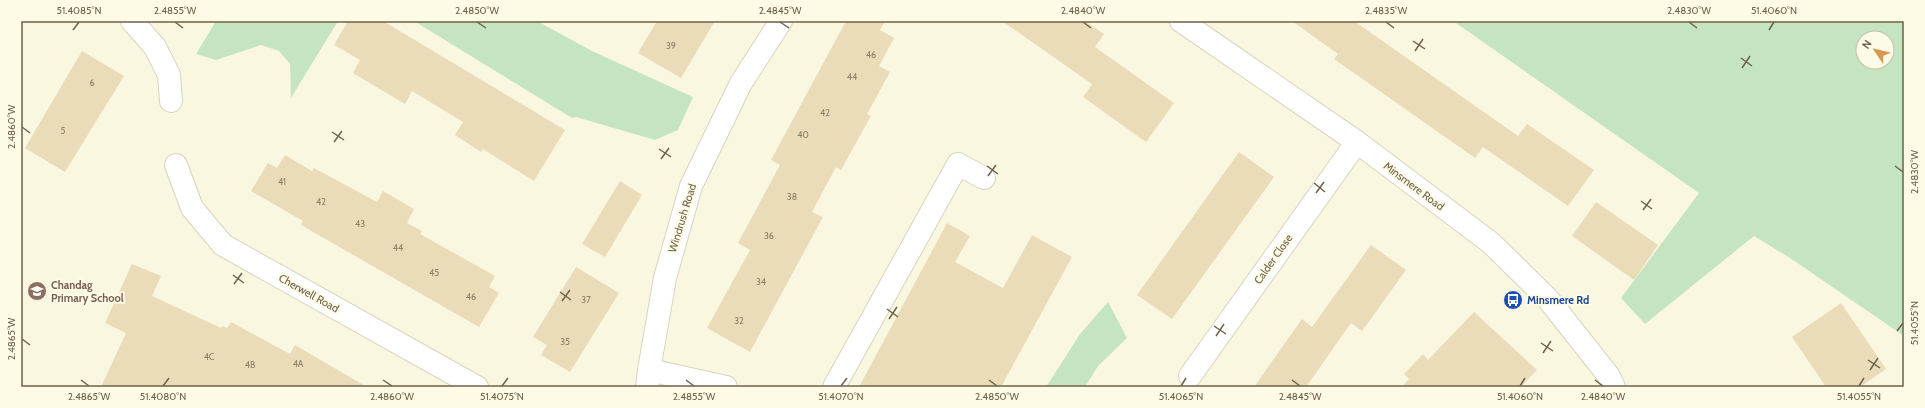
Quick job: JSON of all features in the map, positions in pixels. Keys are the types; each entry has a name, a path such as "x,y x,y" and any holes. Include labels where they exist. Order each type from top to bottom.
{"street":[{"path":"132,21 155,47 166,68 169,76 171,101"},
{"name":"Windrush Road","path":"648,378 665,278 690,186 741,83 781,21"},
{"name":"Minsmere Road","path":"1181,21 1357,142 1491,243 1548,299 1608,375 1614,387"},
{"name":"Calder Close","path":"1190,376 1357,142"},
{"path":"834,387 958,164 984,178"},
{"name":"Cherwell Road","path":"176,166 192,208 223,245 477,387"},
{"path":"648,378 726,387"}],"green space":[{"path":"216,21 338,21 291,98 290,64 279,51 261,45 216,60 196,54"},
{"path":"414,21 537,21 592,51 693,97 678,130 655,140 576,117 572,118"},
{"path":"1453,21 1904,21 1904,336 1790,258 1754,236 1645,324 1621,298 1699,193"},
{"path":"1108,302 1127,338 1098,366 1085,387 1046,387 1080,334"}],"building":[{"path":"348,21 383,21 565,130 534,181 483,149 481,152 455,135 463,122 412,91 405,104 353,73 360,60 334,45"},
{"path":"657,21 715,21 681,78 638,53"},
{"path":"846,21 885,21 880,30 894,38 879,66 890,72 867,114 871,116 841,170 836,167 812,212 823,217 750,352 707,328 750,250 738,243 780,165 771,160"},
{"path":"1002,21 1085,21 1104,34 1095,47 1174,103 1146,142 1083,97 1092,84"},
{"path":"1292,21 1354,21 1518,136 1527,124 1594,170 1568,206 1483,147 1475,158 1334,59 1338,54"},
{"path":"82,51 124,76 65,172 25,148"},
{"path":"1239,152 1274,177 1172,319 1137,295"},
{"path":"285,155 312,171 314,168 377,202 383,191 414,209 407,223 422,231 420,234 495,276 489,287 499,293 479,327 301,225 303,221 251,191 268,163 277,168"},
{"path":"620,181 642,195 605,257 582,244"},
{"path":"1596,202 1658,245 1634,280 1572,236"},
{"path":"947,223 970,236 955,262 1003,288 1032,235 1072,257 1001,387 859,387"},
{"path":"1371,245 1406,270 1362,331 1351,323 1306,387 1254,387 1302,319 1312,327"},
{"path":"132,264 161,276 152,296 221,328 222,326 227,328 231,322 290,354 295,345 367,387 101,387 126,333 105,323"},
{"path":"576,267 619,293 570,372 541,355 547,345 533,337"},
{"path":"1841,303 1886,369 1860,387 1826,387 1792,337"},
{"path":"1474,312 1537,370 1521,387 1402,387 1409,379 1404,374 1423,354 1428,360"}],"place":[{"name":"Chandag Primary School","path":"37,291"},
{"name":"Minsmere Rd","path":"1513,300"}]}
